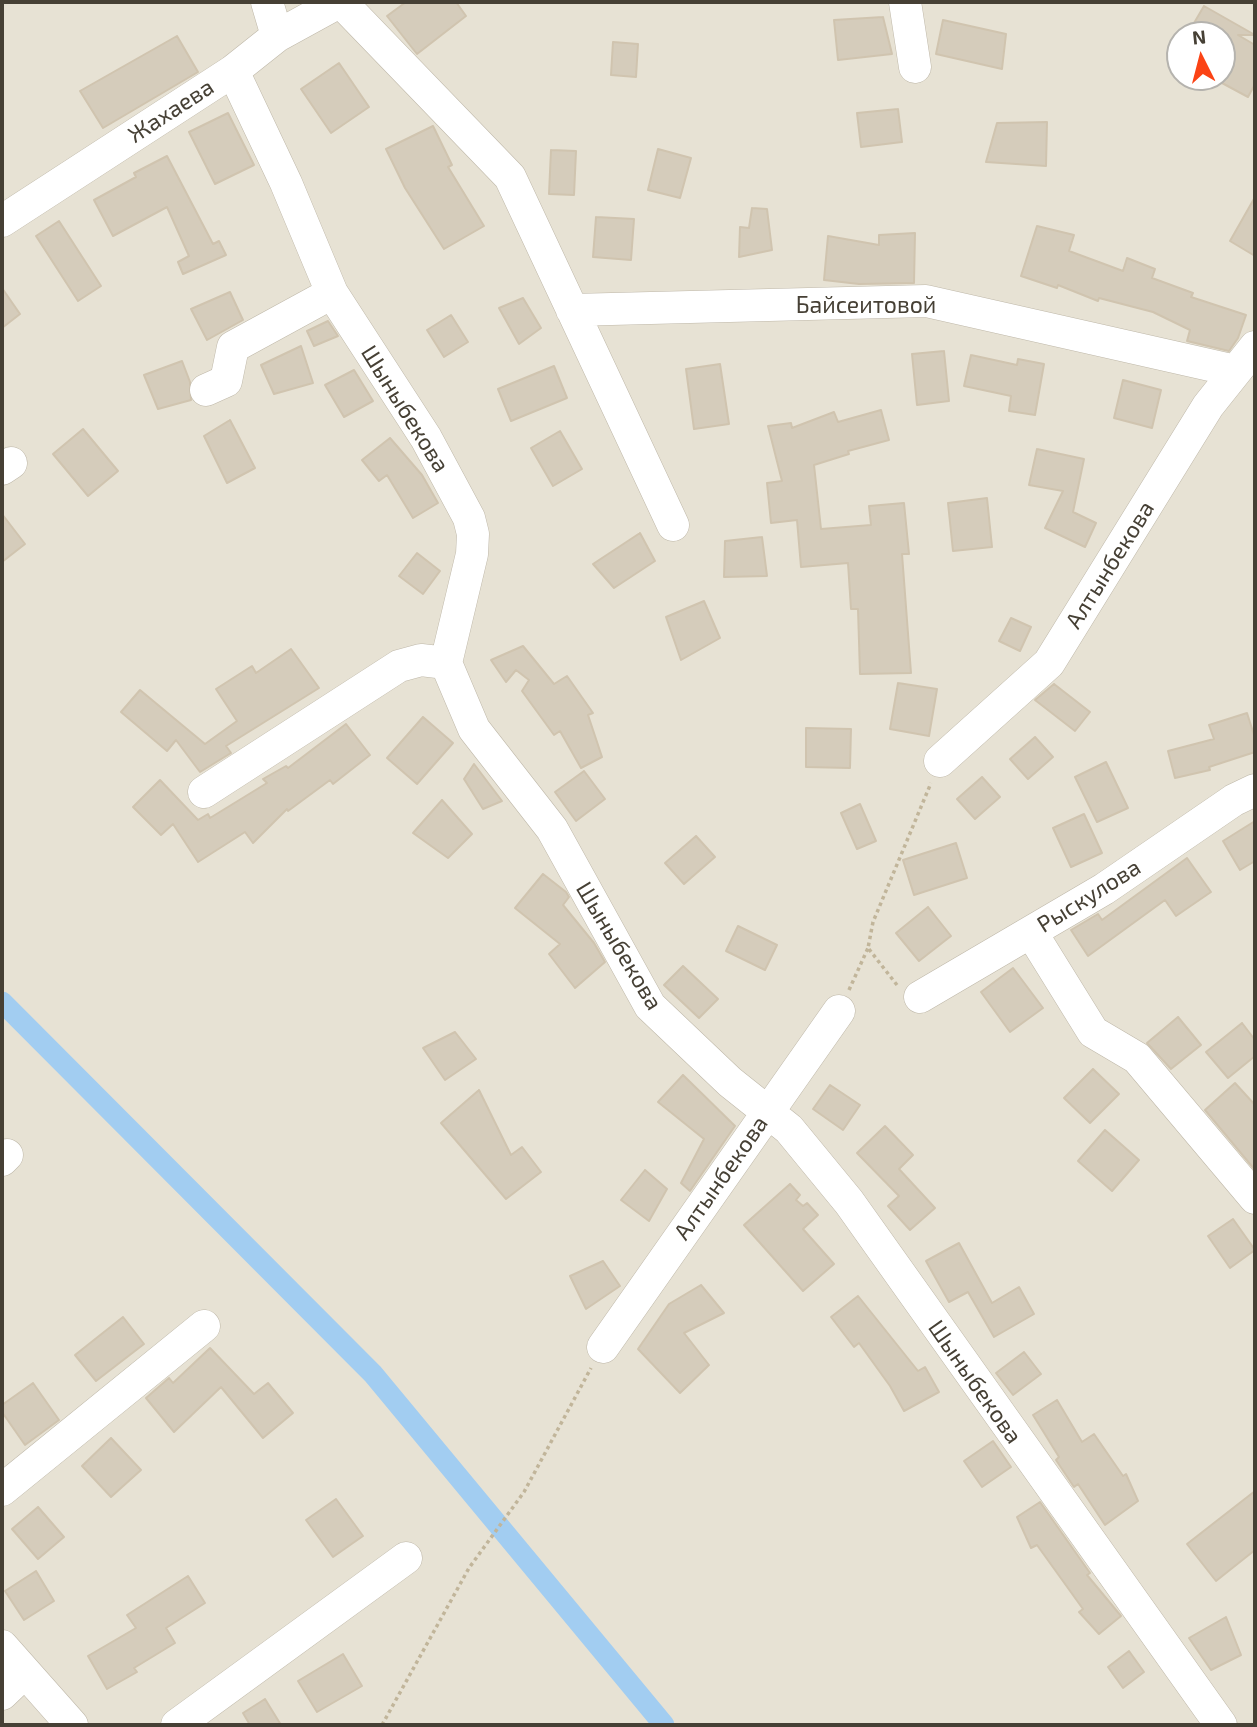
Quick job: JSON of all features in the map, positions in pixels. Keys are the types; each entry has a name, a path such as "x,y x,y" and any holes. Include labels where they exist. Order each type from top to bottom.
{"street":[{"path":"267,2 276,36"},
{"path":"340,2 510,177 673,524"},
{"name":"Жахаева","path":"2,221 233,71 276,36 340,2"},
{"path":"905,2 915,67"},
{"name":"Шыныбекова","path":"233,71 286,183 332,293 426,438 469,518 473,534 472,554 446,663 474,729 552,829 650,1006 730,1082 789,1129 849,1202 1221,1725"},
{"path":"206,390 226,381 233,347 332,293"},
{"name":"Байсеитовой","path":"572,310 926,301 1246,359"},
{"name":"Алтынбекова","path":"940,761 1049,663 1208,406 1246,359"},
{"path":"204,792 399,666 421,660 446,663"},
{"name":"Рыскулова","path":"920,997 1104,889 1234,800 1255,790"},
{"path":"1031,932 1093,1032 1137,1058 1255,1198"},
{"name":"Алтынбекова","path":"603,1347 839,1011"},
{"path":"2,1490 204,1326"},
{"path":"177,1725 406,1558"},
{"path":"2,1646 72,1725"},
{"path":"2,1694 25,1672"}],"path":[{"path":"839,1011 868,947 873,922 940,761"},
{"path":"868,947 907,998 920,997"},
{"path":"382,1725 469,1568 524,1492 603,1347"}],"shaded area":[{"path":"2,2 1255,2 1255,1725 2,1725"}],"building":[{"path":"406,2 456,2 466,16 417,54 387,16"},
{"path":"1204,6 1230,21 1195,21"},
{"path":"883,17 892,54 838,60 834,20"},
{"path":"943,20 1006,34 1002,69 936,54"},
{"path":"1236,24 1255,35 1238,35 1255,45 1255,84 1248,97 1236,91"},
{"path":"177,36 198,72 103,128 80,91"},
{"path":"613,42 638,44 636,77 611,75"},
{"path":"339,63 369,107 331,133 301,89"},
{"path":"898,109 902,142 861,147 857,113"},
{"path":"228,113 254,165 215,184 189,132"},
{"path":"1047,122 1046,166 986,162 997,123"},
{"path":"433,126 452,165 448,167 484,226 444,249 405,188 386,149"},
{"path":"658,149 691,158 680,198 648,190"},
{"path":"551,150 576,151 574,195 549,194"},
{"path":"167,156 213,244 219,241 226,255 183,274 178,262 189,256 167,207 113,236 94,200 136,177 134,173"},
{"path":"1255,197 1255,256 1230,241"},
{"path":"752,208 767,209 772,250 739,257 740,227 749,228"},
{"path":"596,217 634,219 631,260 593,257"},
{"path":"59,221 101,286 78,301 36,236"},
{"path":"1037,226 1074,235 1069,251 1123,271 1127,258 1155,269 1152,278 1193,293 1191,297 1246,315 1238,338 1229,351 1187,341 1190,330 1153,312 1099,298 1098,301 1058,285 1057,288 1021,276"},
{"path":"915,233 914,283 859,284 824,280 828,236 879,245 879,235"},
{"path":"2,288 20,314 2,328"},
{"path":"230,292 243,320 207,340 191,309"},
{"path":"523,298 541,328 519,344 499,308"},
{"path":"451,315 468,342 444,357 427,330"},
{"path":"328,321 338,336 314,346 307,331"},
{"path":"301,346 313,383 274,394 261,365"},
{"path":"944,351 949,401 917,405 912,354"},
{"path":"971,355 1017,365 1018,359 1044,364 1035,415 1009,411 1011,396 964,386"},
{"path":"182,361 190,382 191,400 158,409 144,375"},
{"path":"720,364 729,424 694,429 686,369"},
{"path":"554,366 567,398 511,421 498,389"},
{"path":"354,370 373,401 344,417 325,385"},
{"path":"1123,380 1161,390 1152,428 1114,418"},
{"path":"881,410 889,440 848,451 849,454 814,465 821,529 871,525 869,506 904,503 909,554 902,554 911,673 860,674 858,609 851,609 848,563 801,567 797,520 771,523 767,483 782,481 768,426 791,423 792,428 834,412 838,422"},
{"path":"230,420 255,468 227,483 204,436"},
{"path":"83,429 118,471 88,496 53,454"},
{"path":"560,431 582,469 553,486 531,448"},
{"path":"390,438 422,475 438,503 413,518 387,475 379,481 362,460"},
{"path":"1037,449 1084,459 1073,512 1096,523 1085,547 1045,528 1063,491 1029,485"},
{"path":"987,498 992,547 953,551 948,503"},
{"path":"2,514 25,544 2,562"},
{"path":"640,533 655,561 614,588 593,564"},
{"path":"762,537 767,576 724,577 725,541"},
{"path":"417,553 440,571 423,594 399,576"},
{"path":"704,601 720,638 681,660 666,617"},
{"path":"1011,618 1031,627 1020,651 999,641"},
{"path":"523,646 554,684 567,676 593,713 588,715 602,757 581,768 560,731 554,735 522,691 529,680 516,670 506,682 491,660"},
{"path":"291,649 319,688 226,746 231,753 200,772 176,740 167,751 121,712 140,690 205,744 237,721 216,689 252,666 256,673"},
{"path":"898,683 937,689 929,736 890,729"},
{"path":"1054,684 1090,712 1075,731 1035,700"},
{"path":"1247,713 1255,738 1255,752 1209,767 1210,770 1175,778 1168,751 1214,739 1209,725"},
{"path":"423,717 453,743 417,784 387,758"},
{"path":"346,724 370,755 333,784 330,780 288,811 287,809 253,843 245,832 198,862 173,824 161,835 133,807 160,780 198,820 208,814 210,818 267,783 263,779 286,766 288,768"},
{"path":"806,728 851,729 850,768 806,767"},
{"path":"1035,737 1053,757 1028,779 1010,759"},
{"path":"1106,762 1128,808 1097,822 1075,777"},
{"path":"474,764 502,801 483,809 464,779"},
{"path":"584,771 605,799 576,821 555,792"},
{"path":"982,777 1000,797 975,819 957,799"},
{"path":"442,800 472,834 448,858 413,833"},
{"path":"860,804 876,841 857,849 841,813"},
{"path":"1084,814 1102,853 1071,867 1053,828"},
{"path":"1255,821 1255,861 1240,870 1223,841"},
{"path":"696,836 715,857 684,884 665,863"},
{"path":"956,843 967,878 914,895 903,860"},
{"path":"1187,858 1211,892 1176,916 1165,900 1088,956 1071,930 1098,914 1102,920"},
{"path":"543,874 566,892 569,897 563,905 594,943 605,962 575,988 549,954 560,944 515,908"},
{"path":"928,907 951,936 919,961 896,933"},
{"path":"738,926 777,945 765,970 726,951"},
{"path":"683,966 718,999 699,1018 664,985"},
{"path":"1013,968 1043,1008 1010,1032 981,992"},
{"path":"1178,1017 1201,1045 1171,1069 1147,1043"},
{"path":"1242,1023 1255,1040 1255,1056 1228,1078 1206,1052"},
{"path":"455,1032 476,1059 445,1080 423,1048"},
{"path":"1093,1069 1119,1094 1090,1123 1064,1098"},
{"path":"683,1075 735,1126 690,1191 681,1183 704,1139 658,1102"},
{"path":"1235,1083 1255,1105 1255,1170 1205,1110"},
{"path":"830,1085 860,1105 843,1130 813,1109"},
{"path":"479,1090 511,1155 522,1147 541,1172 506,1199 441,1123"},
{"path":"885,1126 913,1155 899,1169 935,1208 910,1230 888,1206 899,1196 857,1153"},
{"path":"1105,1130 1139,1160 1112,1191 1078,1161"},
{"path":"645,1170 667,1189 649,1221 621,1200"},
{"path":"790,1184 800,1195 796,1200 803,1206 807,1203 818,1215 803,1229 834,1264 803,1291 744,1225"},
{"path":"1233,1219 1255,1250 1230,1268 1208,1236"},
{"path":"959,1243 992,1303 1019,1287 1034,1314 994,1337 968,1292 949,1302 926,1261"},
{"path":"603,1261 620,1286 586,1309 570,1276"},
{"path":"701,1285 724,1313 684,1333 709,1365 680,1393 638,1349 669,1304"},
{"path":"858,1296 918,1371 925,1367 939,1392 904,1411 890,1386 859,1343 854,1347 831,1317"},
{"path":"123,1317 144,1344 96,1381 75,1355"},
{"path":"210,1348 254,1394 268,1383 293,1413 263,1438 221,1387 174,1432 146,1398 169,1378 173,1383"},
{"path":"1024,1352 1041,1374 1013,1395 996,1373"},
{"path":"33,1383 59,1420 25,1445 2,1412 2,1405"},
{"path":"1057,1400 1082,1442 1094,1434 1123,1476 1126,1474 1138,1501 1105,1525 1078,1484 1074,1487 1056,1460 1059,1457 1033,1415"},
{"path":"111,1438 141,1470 111,1497 82,1466"},
{"path":"993,1441 1011,1467 982,1487 964,1461"},
{"path":"1255,1491 1255,1550 1216,1581 1187,1544"},
{"path":"336,1499 363,1536 333,1557 306,1520"},
{"path":"1040,1502 1090,1573 1087,1575 1121,1616 1099,1634 1079,1612 1083,1609 1037,1545 1031,1548 1017,1517"},
{"path":"38,1507 64,1537 38,1559 12,1529"},
{"path":"36,1571 54,1601 24,1620 5,1591"},
{"path":"188,1576 205,1603 166,1628 175,1643 134,1668 137,1672 107,1689 88,1656 136,1628 127,1615"},
{"path":"1226,1617 1241,1655 1211,1670 1189,1638"},
{"path":"1129,1651 1144,1672 1123,1688 1108,1667"},
{"path":"343,1654 362,1686 317,1712 298,1681"},
{"path":"265,1699 281,1725 250,1725 243,1713"}],"waterway":[{"path":"2,1002 373,1374 664,1725"}]}
